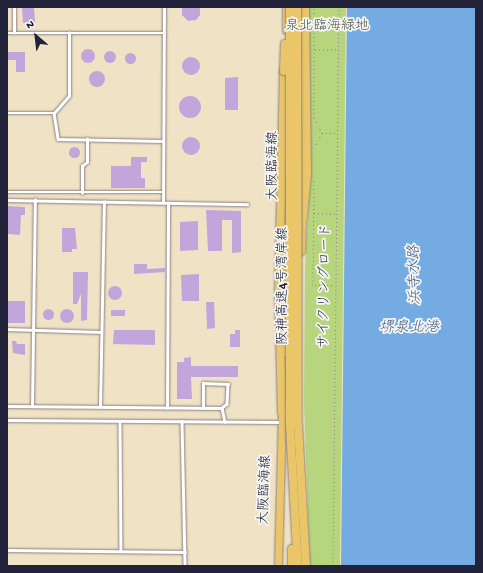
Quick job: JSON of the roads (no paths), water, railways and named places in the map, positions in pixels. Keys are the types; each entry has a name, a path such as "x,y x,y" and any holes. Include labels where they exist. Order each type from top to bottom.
{"highway":[{"path":"282,418 278,325 286,7"},
{"name":"阪神高速4号湾岸線","path":"290,7 290,425 298,566"},
{"name":"阪神高速4号湾岸線","path":"297,7 298,424 306,566"},
{"path":"302,225 310,176 305,7"},
{"path":"290,425 293,566"}],"main road":[{"name":"大阪臨海線","path":"278,566 286,294 286,7"},
{"name":"大阪臨海線","path":"293,566 295,421 302,225 301,7"}],"lane":[{"path":"14,7 14,33"},
{"path":"163,202 164,7"},
{"path":"7,33 164,33"},
{"path":"69,33 68,96 54,114 58,139 163,141"},
{"path":"7,113 54,114"},
{"path":"82,193 82,166 87,162 87,139"},
{"path":"7,192 163,192"},
{"path":"7,200 247,204"},
{"path":"32,406 35,200"},
{"path":"100,407 104,202"},
{"path":"167,408 168,203"},
{"path":"7,329 101,332"},
{"path":"7,406 167,408 203,408 222,408 227,404 228,384 203,384 203,408"},
{"path":"222,408 225,422"},
{"path":"7,420 225,422 282,418"},
{"path":"120,421 120,550"},
{"path":"182,421 185,566"},
{"path":"7,550 120,550 185,552"}],"water":[{"name":"堺泉北港","path":"347,7 476,7 476,566 341,566"}],"park label":[{"name":"泉北臨海緑地","path":"327,27"}],"water label":[{"name":"浜寺水路","path":"416,275"}]}
